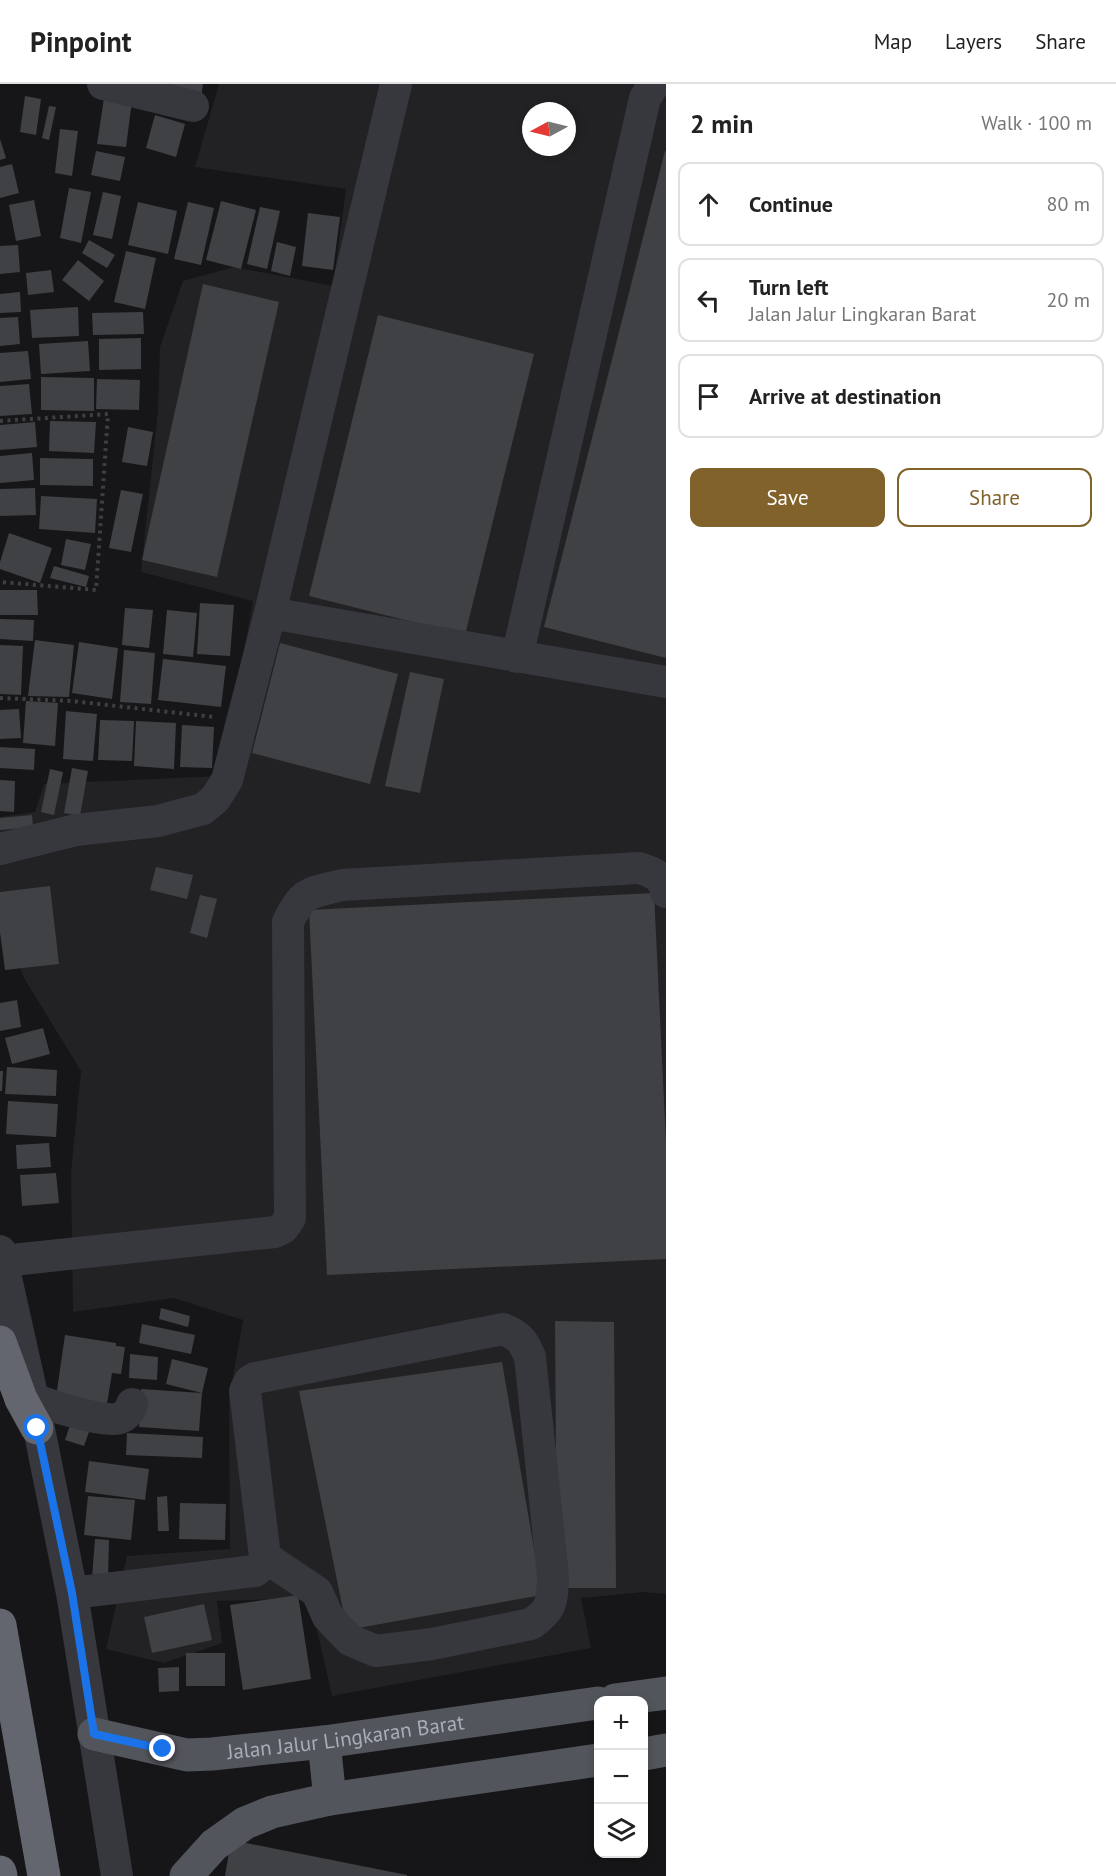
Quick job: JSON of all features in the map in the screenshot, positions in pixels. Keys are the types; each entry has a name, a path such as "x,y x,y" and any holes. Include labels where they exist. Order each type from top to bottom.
{"highway":[{"path":"0,1341 21,1399 35,1414"},
{"path":"0,1625 44,1876"}],"main road":[{"path":"647,1696 666,1693"},
{"name":"Jalan Jalur Lingkaran Barat","path":"94,1734 187,1755 212,1754 324,1742 594,1704"},
{"path":"324,1742 330,1799"},
{"path":"648,1753 666,1750"},
{"path":"186,1876 214,1845 245,1823 272,1812 330,1799 594,1761"}],"street":[{"path":"103,84 193,106"},
{"path":"0,849 76,830 158,821 203,809 215,799 227,780 270,613 396,84"},
{"path":"517,657 645,98 654,84"},
{"path":"270,613 666,682"},
{"path":"117,1876 72,1593 2,1256 275,1232 283,1228 290,1218 288,922 296,904 308,894 342,885 639,868 656,874 665,884 666,892"},
{"path":"72,1593 255,1571 262,1565 265,1557 245,1391 250,1381 255,1378 502,1329 514,1334 524,1342 530,1357 553,1576 552,1599 544,1615 531,1624 432,1644 376,1651 350,1640 328,1617 317,1592 265,1557"},
{"path":"35,1414 63,1409 107,1419 120,1418 130,1411 132,1404"}],"path":[{"path":"0,421 108,414 96,590 0,582"},
{"path":"0,698 72,701 243,720"}],"shaded area":[{"path":"219,84 666,84 666,1594 644,1592 581,1598 591,1648 332,1696 310,1598 217,1601 222,1643 164,1663 106,1649 127,1556 230,1549 229,1400 243,1320 174,1298 73,1312 71,1172 81,1071 24,978 0,916 0,817 35,812 44,784 221,776 253,601 141,572 158,410 160,347 183,281 234,267 333,286 346,189 195,167"}],"building":[{"path":"138,84 203,84 201,96"},
{"path":"25,96 41,99 36,135 20,132"},
{"path":"104,98 132,101 126,147 97,144"},
{"path":"49,106 56,107 49,140 42,138"},
{"path":"155,115 185,124 176,157 146,148"},
{"path":"60,129 78,131 72,176 55,173"},
{"path":"0,139 6,158 0,160"},
{"path":"96,151 125,157 120,181 91,175"},
{"path":"666,151 666,658 544,627"},
{"path":"12,164 19,193 0,198 0,167"},
{"path":"69,188 91,192 81,243 60,238"},
{"path":"103,192 121,196 112,239 93,235"},
{"path":"34,200 41,236 16,241 9,205"},
{"path":"221,201 256,210 241,269 206,260"},
{"path":"138,202 177,211 168,254 128,245"},
{"path":"188,202 214,208 201,265 174,259"},
{"path":"260,207 280,211 267,269 247,264"},
{"path":"308,213 340,217 333,270 302,266"},
{"path":"89,240 115,255 107,268 82,253"},
{"path":"277,242 296,247 290,276 271,271"},
{"path":"18,245 20,272 0,274 0,246"},
{"path":"126,251 156,258 145,309 114,302"},
{"path":"78,260 104,281 89,301 62,280"},
{"path":"51,270 54,292 28,295 26,273"},
{"path":"203,284 279,302 217,577 142,560"},
{"path":"20,292 21,312 0,313 0,294"},
{"path":"78,307 79,336 32,338 30,310"},
{"path":"143,312 144,334 93,335 92,313"},
{"path":"378,315 534,354 465,635 309,596"},
{"path":"18,317 20,344 0,346 0,318"},
{"path":"141,338 141,369 99,370 99,339"},
{"path":"88,341 90,371 41,374 39,344"},
{"path":"28,351 31,379 0,382 0,353"},
{"path":"41,377 94,378 94,411 41,410"},
{"path":"97,379 140,380 139,410 96,409"},
{"path":"29,384 32,414 0,416 0,386"},
{"path":"50,421 96,422 94,453 49,451"},
{"path":"35,422 37,447 0,450 0,425"},
{"path":"128,427 153,432 147,466 122,462"},
{"path":"32,453 34,480 0,483 0,456"},
{"path":"40,458 93,459 93,486 40,485"},
{"path":"35,488 36,515 0,516 0,489"},
{"path":"121,490 143,494 131,552 109,548"},
{"path":"41,496 97,499 95,533 39,529"},
{"path":"9,533 52,548 40,583 0,569"},
{"path":"66,539 91,544 85,570 61,565"},
{"path":"54,566 89,576 86,587 50,578"},
{"path":"0,590 37,590 38,615 0,615"},
{"path":"200,603 234,605 230,656 197,654"},
{"path":"125,608 153,610 149,648 122,645"},
{"path":"167,610 197,613 193,657 163,654"},
{"path":"0,619 34,620 33,641 0,639"},
{"path":"35,640 74,645 69,697 28,696"},
{"path":"79,642 118,648 112,699 72,693"},
{"path":"280,643 398,674 370,784 252,753"},
{"path":"0,645 23,646 21,695 0,694"},
{"path":"124,650 155,653 151,704 120,702"},
{"path":"163,659 226,666 221,707 158,700"},
{"path":"410,672 444,679 420,793 385,786"},
{"path":"26,701 58,703 55,746 23,743"},
{"path":"19,709 21,738 0,739 0,710"},
{"path":"66,711 97,714 93,761 63,759"},
{"path":"100,720 134,721 132,761 98,760"},
{"path":"136,721 176,723 174,769 134,766"},
{"path":"182,725 214,727 212,768 180,767"},
{"path":"0,747 35,749 34,770 0,768"},
{"path":"72,768 88,771 80,816 64,813"},
{"path":"50,769 63,772 54,815 41,812"},
{"path":"0,780 15,781 14,812 0,811"},
{"path":"32,815 33,827 0,830 0,818"},
{"path":"156,867 193,875 187,899 150,890"},
{"path":"50,886 59,964 5,970 0,932 0,892"},
{"path":"654,893 666,1142 666,1259 327,1275 309,910"},
{"path":"200,895 217,899 207,938 190,933"},
{"path":"17,1000 21,1027 0,1031 0,1003"},
{"path":"43,1028 50,1054 12,1064 5,1038"},
{"path":"7,1067 57,1070 56,1096 5,1094"},
{"path":"0,1071 3,1071 2,1091 0,1091"},
{"path":"8,1101 58,1104 56,1137 6,1134"},
{"path":"49,1143 51,1167 17,1169 16,1145"},
{"path":"56,1173 59,1203 22,1206 20,1175"},
{"path":"161,1308 190,1316 188,1327 159,1319"},
{"path":"555,1321 614,1322 616,1588 557,1588"},
{"path":"142,1324 195,1335 191,1354 139,1343"},
{"path":"65,1335 116,1343 116,1346 125,1347 121,1374 112,1373 107,1404 56,1397"},
{"path":"130,1354 158,1357 157,1380 129,1378"},
{"path":"172,1359 208,1368 202,1393 166,1384"},
{"path":"502,1362 542,1595 347,1630 299,1391"},
{"path":"141,1389 202,1393 199,1431 139,1427"},
{"path":"72,1419 91,1426 84,1446 65,1440"},
{"path":"127,1433 203,1437 202,1458 126,1455"},
{"path":"89,1461 149,1469 145,1500 85,1492"},
{"path":"88,1496 135,1500 131,1540 84,1535"},
{"path":"167,1496 169,1531 158,1531 157,1497"},
{"path":"180,1503 226,1504 225,1540 179,1539"},
{"path":"95,1539 109,1540 108,1579 92,1578"},
{"path":"298,1595 311,1679 243,1690 230,1605"},
{"path":"204,1604 212,1640 152,1653 144,1617"},
{"path":"186,1653 225,1653 225,1686 186,1686"},
{"path":"179,1667 179,1691 159,1692 158,1668"},
{"path":"231,1840 407,1875 407,1876 225,1876"}],"route":[{"path":"37,1428 72,1593 94,1734 163,1749"}]}
